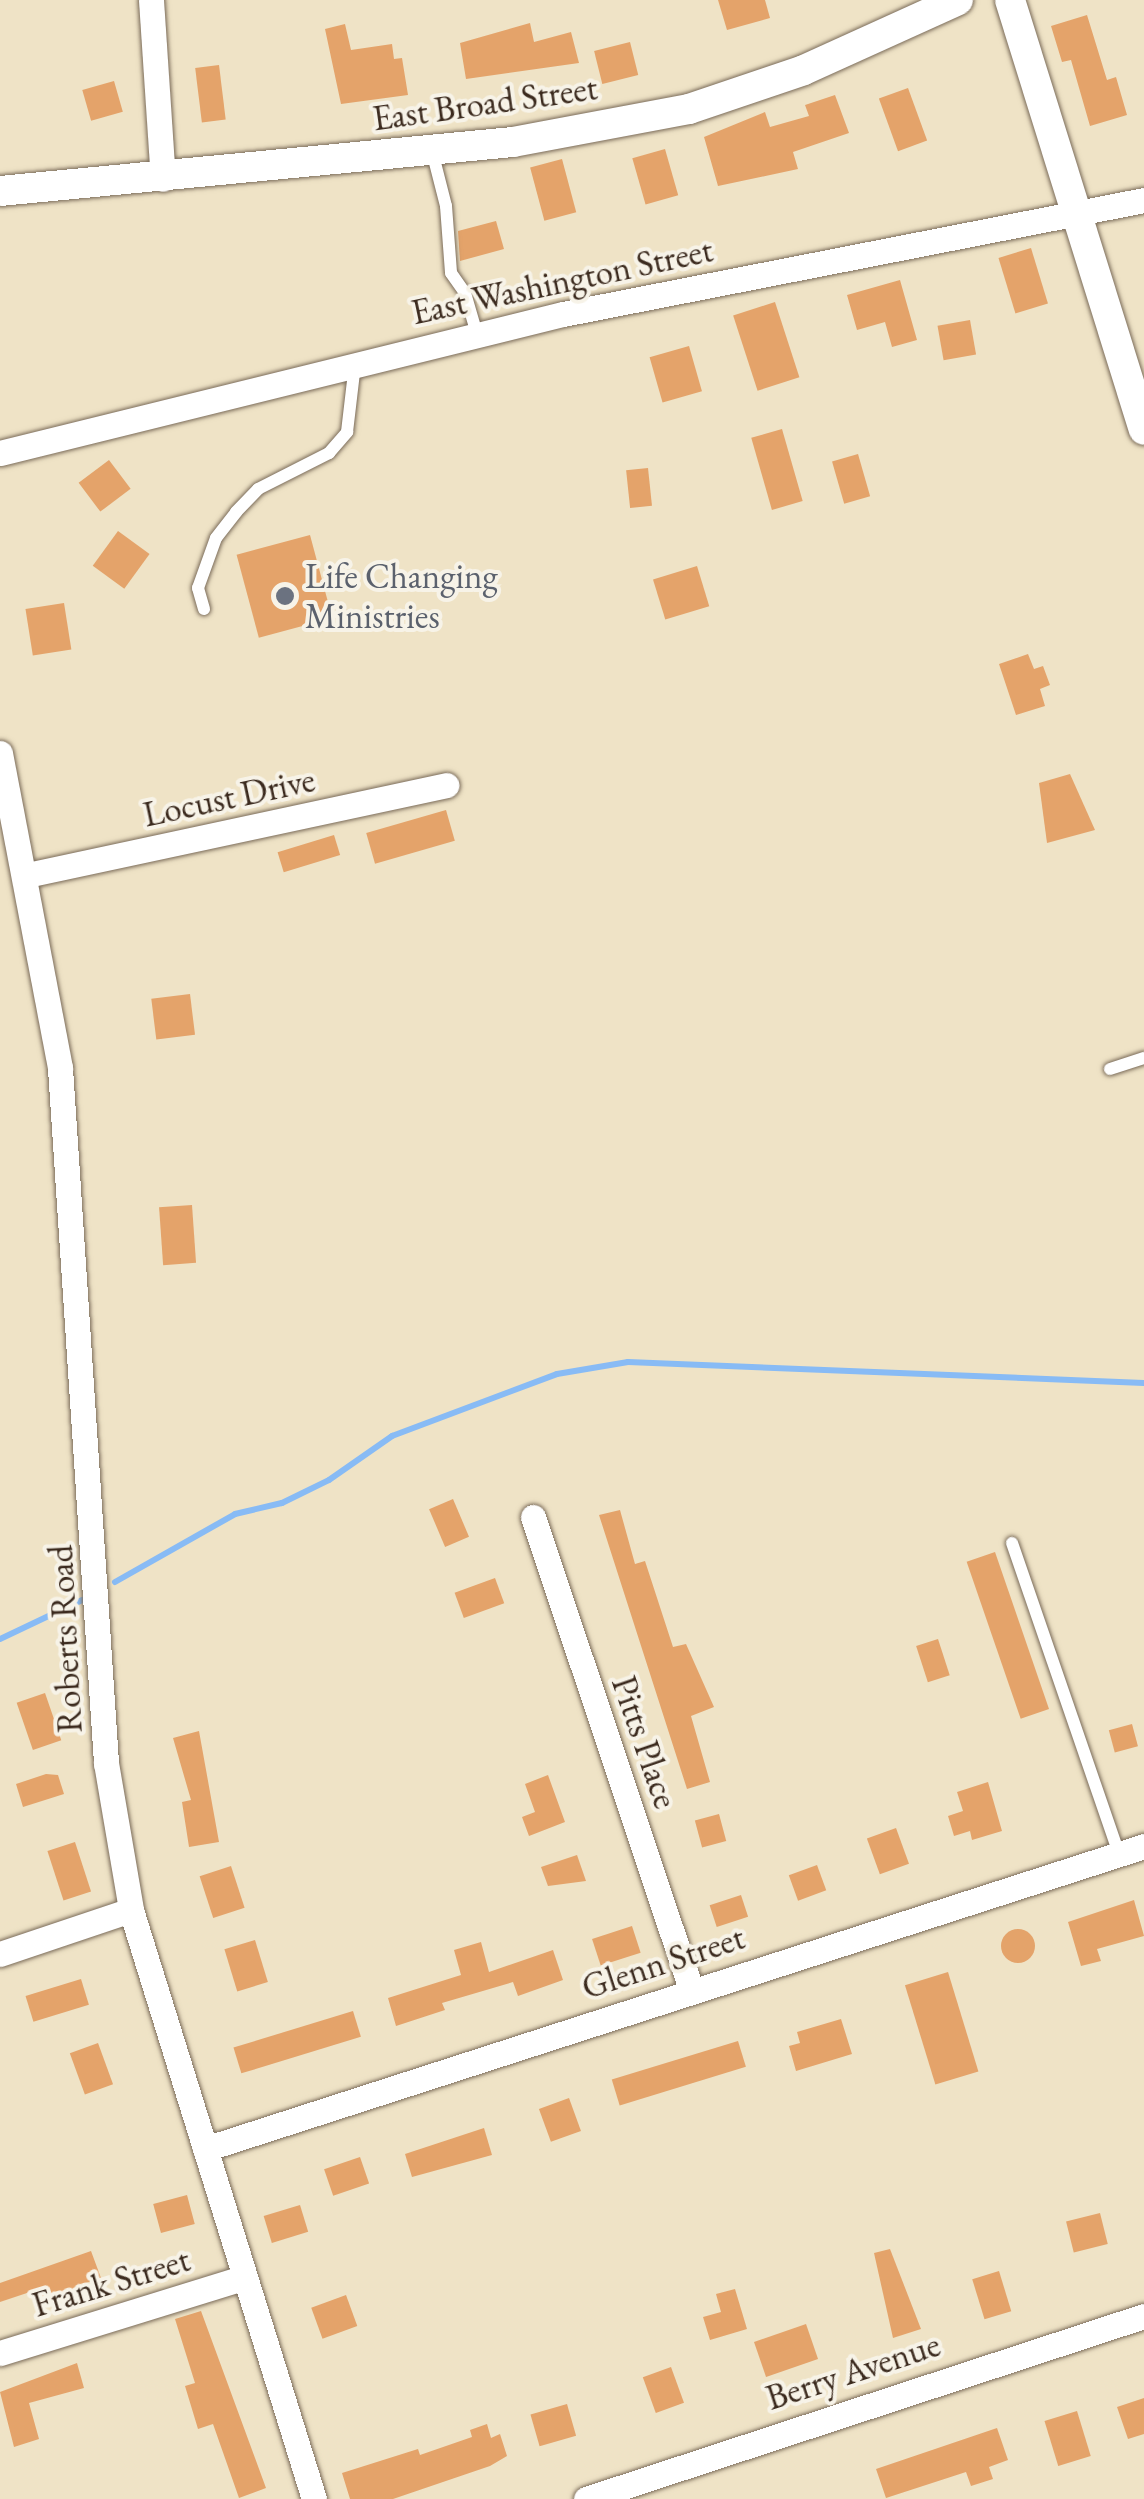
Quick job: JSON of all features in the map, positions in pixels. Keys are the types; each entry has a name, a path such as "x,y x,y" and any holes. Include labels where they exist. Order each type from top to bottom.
{"street":[{"path":"152,0 163,179"},
{"name":"East Broad Street","path":"0,191 163,179 432,151 688,109 804,70 958,0"},
{"path":"1010,0 1144,430"},
{"name":"East Washington Street","path":"0,452 476,334 1144,200"},
{"name":"Roberts Road","path":"0,753 27,875 60,1068 106,1763 131,1910 242,2278 314,2499"},
{"name":"Locust Drive","path":"27,875 446,784"},
{"name":"Pitts Place","path":"533,1518 691,1988"},
{"name":"Glenn Street","path":"205,2149 691,1988 1132,1850"},
{"path":"0,1954 131,1910"},
{"name":"Frank Street","path":"0,2352 242,2278"},
{"name":"Berry Avenue","path":"586,2499 1144,2316"}],"lane":[{"path":"432,151 446,206 451,273 465,293 476,334"},
{"path":"204,609 198,588 216,538 236,512 258,489 329,453 347,432 355,362"},
{"path":"1110,1069 1144,1058"},
{"path":"1012,1542 1132,1850"}],"building":[{"path":"718,0 765,0 770,18 727,30"},
{"path":"1087,15 1107,80 1116,77 1127,115 1090,126 1071,60 1062,62 1051,26"},
{"path":"530,23 534,42 571,32 579,63 466,79 460,43"},
{"path":"345,24 351,50 392,44 394,59 402,58 408,95 341,104 325,29"},
{"path":"630,42 638,75 602,84 594,51"},
{"path":"219,65 226,120 202,123 195,68"},
{"path":"114,81 123,112 91,121 82,90"},
{"path":"908,88 927,141 898,151 879,99"},
{"path":"835,95 849,133 793,152 798,169 718,186 704,137 765,112 770,127 809,116 805,105"},
{"path":"665,149 678,195 646,205 632,158"},
{"path":"562,159 576,212 544,221 530,168"},
{"path":"496,221 504,249 460,261 458,231"},
{"path":"1031,248 1048,303 1015,313 998,258"},
{"path":"900,280 917,340 892,347 885,322 857,330 847,295"},
{"path":"775,302 799,377 758,391 733,316"},
{"path":"970,320 976,354 944,360 938,326"},
{"path":"689,346 702,391 663,402 650,357"},
{"path":"782,429 803,501 772,510 751,438"},
{"path":"858,454 870,496 844,504 832,461"},
{"path":"109,460 131,489 100,512 79,483"},
{"path":"648,468 652,506 630,508 626,470"},
{"path":"118,531 150,554 124,589 93,566"},
{"path":"310,535 332,618 259,638 237,555"},
{"path":"697,566 709,606 665,620 653,579"},
{"path":"64,603 71,649 33,656 25,609"},
{"path":"1028,654 1034,669 1043,666 1050,685 1040,689 1045,706 1016,715 999,664"},
{"path":"1070,774 1095,830 1047,843 1039,783"},
{"path":"446,810 455,841 375,864 366,833"},
{"path":"334,835 340,855 284,872 278,852"},
{"path":"190,994 195,1035 156,1039 151,999"},
{"path":"192,1205 196,1263 163,1265 159,1207"},
{"path":"453,1499 469,1537 445,1547 429,1509"},
{"path":"620,1510 635,1564 645,1561 673,1647 686,1644 714,1707 691,1716 710,1782 687,1789 599,1515"},
{"path":"995,1552 1049,1709 1021,1719 967,1562"},
{"path":"495,1578 504,1603 464,1618 455,1593"},
{"path":"938,1639 950,1675 928,1682 916,1646"},
{"path":"45,1693 61,1740 33,1750 17,1703"},
{"path":"1132,1724 1138,1746 1115,1752 1109,1730"},
{"path":"199,1731 219,1842 189,1847 182,1802 191,1800 173,1738"},
{"path":"46,1774 58,1775 64,1794 23,1807 16,1784"},
{"path":"548,1775 565,1822 529,1836 522,1817 535,1812 525,1784"},
{"path":"988,1782 1002,1831 972,1840 970,1831 954,1836 948,1816 963,1811 957,1792"},
{"path":"719,1814 726,1841 702,1848 695,1820"},
{"path":"896,1828 909,1864 880,1874 867,1839"},
{"path":"75,1842 91,1891 63,1900 47,1851"},
{"path":"577,1855 586,1881 548,1886 541,1867"},
{"path":"817,1865 826,1890 798,1901 789,1875"},
{"path":"231,1866 245,1908 213,1918 200,1876"},
{"path":"741,1895 748,1917 717,1927 710,1905"},
{"path":"1134,1900 1144,1936 1097,1949 1101,1961 1081,1966 1068,1922"},
{"path":"632,1926 641,1953 601,1966 592,1939"},
{"path":"1018,1929 1030,1934 1035,1946 1030,1958 1018,1963 1006,1958 1001,1946 1006,1934"},
{"path":"255,1940 268,1982 237,1991 224,1949"},
{"path":"481,1942 489,1972 553,1950 563,1980 518,1996 513,1982 442,2003 445,2010 396,2026 388,1998 461,1975 454,1950"},
{"path":"948,1972 978,2071 935,2085 905,1985"},
{"path":"81,1979 89,2005 33,2022 26,1996"},
{"path":"353,2011 361,2037 241,2073 233,2048"},
{"path":"841,2019 852,2054 796,2071 789,2046 800,2043 797,2032"},
{"path":"738,2041 746,2067 620,2105 612,2080"},
{"path":"98,2043 113,2084 85,2095 70,2053"},
{"path":"569,2098 581,2131 551,2142 539,2109"},
{"path":"484,2128 492,2155 412,2177 405,2154"},
{"path":"360,2157 369,2183 333,2196 324,2169"},
{"path":"187,2195 195,2224 161,2233 153,2204"},
{"path":"300,2205 308,2232 272,2243 264,2216"},
{"path":"1100,2213 1108,2244 1074,2253 1066,2221"},
{"path":"890,2249 921,2329 893,2338 874,2253"},
{"path":"91,2251 101,2278 83,2284 85,2291 62,2298 59,2291 42,2296 39,2289 0,2302 0,2283"},
{"path":"999,2271 1011,2311 985,2319 972,2279"},
{"path":"735,2289 747,2329 710,2340 703,2317 721,2312 716,2294"},
{"path":"346,2295 357,2326 323,2339 311,2308"},
{"path":"201,2311 266,2488 239,2498 213,2424 198,2429 185,2386 195,2383 175,2319"},
{"path":"806,2324 818,2359 766,2377 754,2342"},
{"path":"77,2363 84,2388 29,2403 39,2439 14,2447 0,2392"},
{"path":"671,2367 684,2403 656,2413 643,2377"},
{"path":"1144,2398 1144,2434 1128,2439 1117,2407"},
{"path":"567,2404 576,2436 540,2446 530,2414"},
{"path":"1077,2411 1091,2456 1058,2466 1044,2421"},
{"path":"487,2424 491,2438 500,2434 507,2456 490,2466 393,2499 350,2499 342,2473 418,2449 420,2455 472,2437 470,2430"},
{"path":"997,2428 1008,2460 989,2467 993,2479 971,2486 966,2472 886,2498 876,2469"}],"waterway":[{"path":"115,1582 235,1514 282,1503 329,1480 392,1436 557,1374 628,1362 1144,1383"},
{"path":"0,1639 82,1600"}],"place":[{"name":"Life Changing Ministries","path":"285,596"}]}
